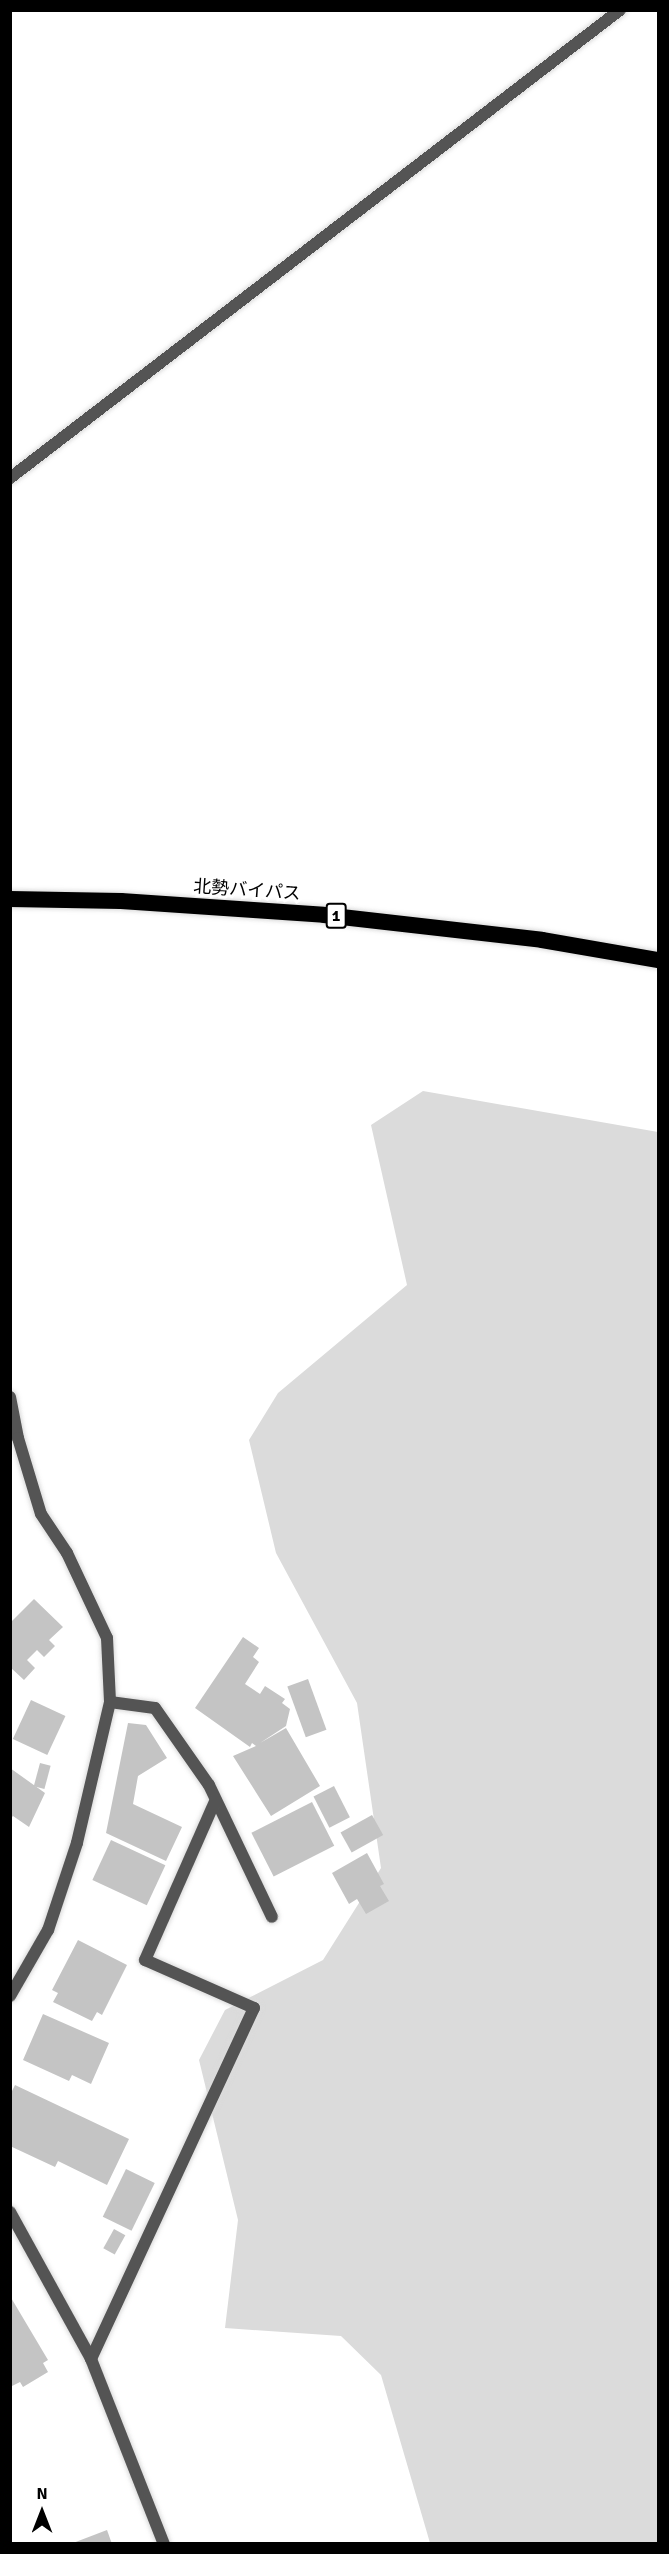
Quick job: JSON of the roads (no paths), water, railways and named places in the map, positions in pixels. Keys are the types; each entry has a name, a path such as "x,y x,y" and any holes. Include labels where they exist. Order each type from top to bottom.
{"highway":[{"name":"北勢バイパス","path":"10,899 121,901 324,915 542,940 658,960"}],"street":[{"path":"10,478 620,10"},
{"path":"10,1397 18,1438 41,1514 67,1553 107,1638 110,1702 74,1854 48,1930 10,1996"},
{"path":"110,1702 155,1708 209,1785 272,1917"},
{"path":"91,2359 254,2008 145,1960 215,1801"},
{"path":"10,2212 91,2359 164,2544"}]}
